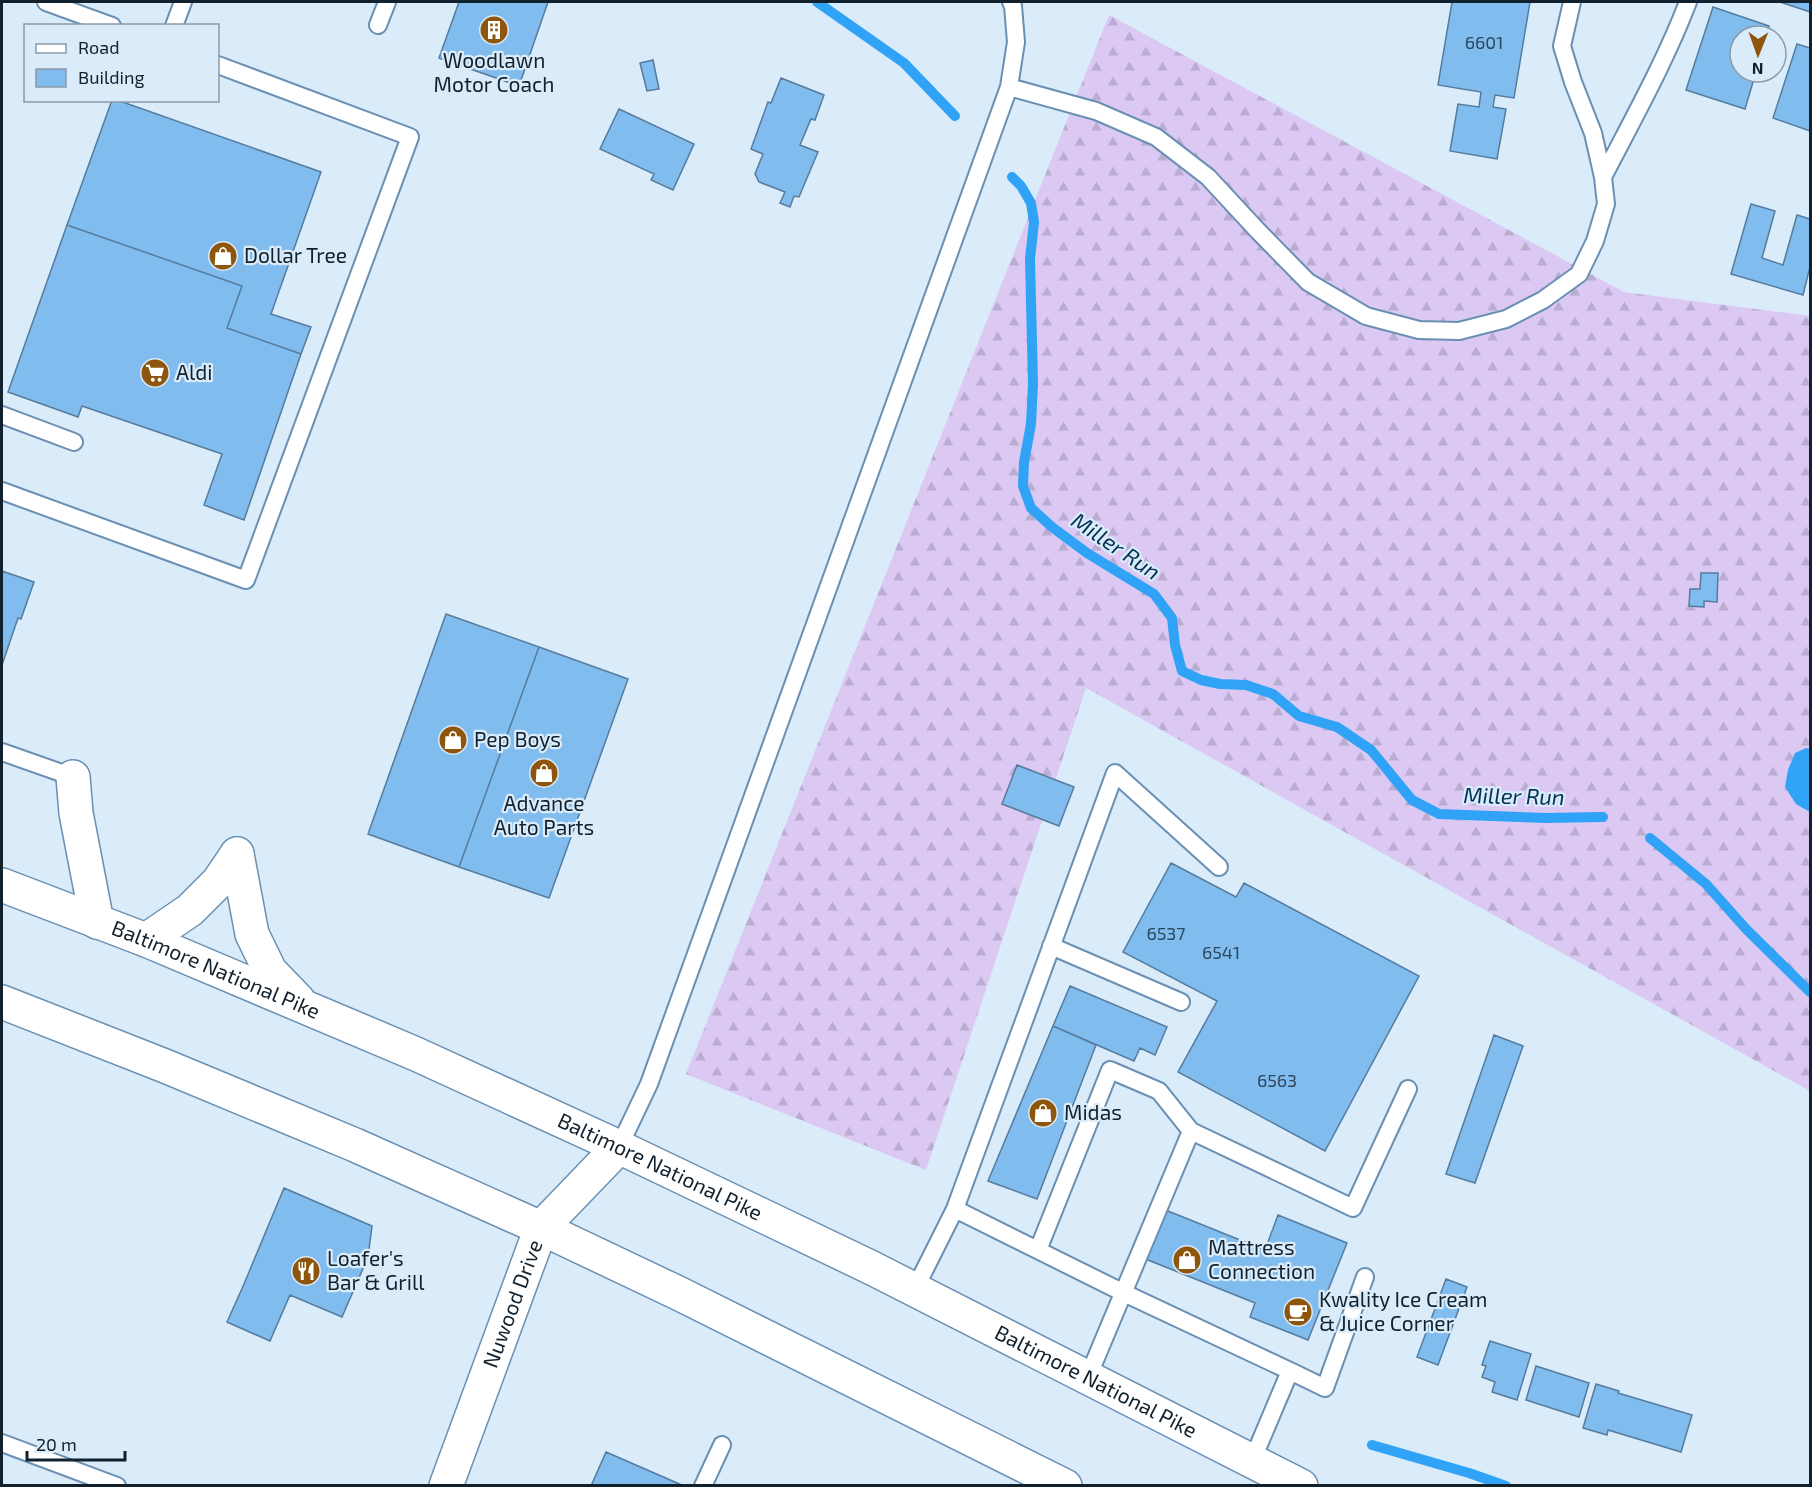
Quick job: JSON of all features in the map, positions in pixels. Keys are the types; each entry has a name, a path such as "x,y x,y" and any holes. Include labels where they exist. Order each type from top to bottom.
{"main road":[{"path":"73,777 76,813 97,922"},
{"path":"146,940 190,910 218,882 237,854 252,934 270,971 303,1006"},
{"name":"Baltimore National Pike","path":"2,885 146,940 303,1006 416,1054 619,1147 915,1289 1301,1485"},
{"path":"2,1002 165,1066 355,1145 541,1227 678,1293 1023,1476 1065,1485"},
{"name":"Nuwood Drive","path":"446,1485 541,1227 619,1147"}],"lane":[{"path":"46,2 72,6 108,24"},
{"path":"175,24 183,2"},
{"path":"378,25 387,2"},
{"path":"619,1147 649,1084 1009,87 1016,42 1011,2"},
{"path":"1009,87 1096,111 1156,137 1209,177 1257,231 1308,282 1366,316 1419,330 1459,331 1506,319 1543,300 1579,274 1595,241 1606,204 1603,177 1593,133 1562,46 1572,2"},
{"path":"1603,177 1659,68 1689,2"},
{"path":"2,490 246,580 410,137 219,65"},
{"path":"2,416 74,442"},
{"path":"2,752 73,777"},
{"path":"915,1289 955,1209 1116,773 1219,867"},
{"path":"1051,946 1180,1002"},
{"path":"1038,1250 1110,1070 1159,1091 1191,1131 1353,1208 1408,1089"},
{"path":"1088,1377 1191,1131"},
{"path":"955,1209 1124,1293 1325,1388 1365,1277"},
{"path":"1252,1461 1290,1371"},
{"path":"2,1443 117,1485"},
{"path":"703,1485 722,1445"}],"green space":[{"path":"1109,15 1624,292 1810,316 1810,1091 1086,688 926,1170 686,1074"}],"water":[{"path":"1806,748 1810,749 1810,812 1796,804 1785,787 1788,770 1795,753"}],"building":[{"name":"Woodlawn Motor Coach","path":"459,2 548,2 519,86 439,58"},
{"path":"1452,2 1530,2 1514,98 1495,95 1493,107 1506,109 1497,159 1450,151 1458,104 1479,107 1481,92 1438,85"},
{"path":"1780,2 1810,2 1810,12"},
{"path":"1713,7 1763,24 1728,24 1728,84 1752,84 1745,109 1686,90"},
{"path":"1797,44 1810,48 1810,131 1773,118 1784,84 1788,84 1788,72"},
{"path":"653,60 659,89 647,91 640,63"},
{"path":"781,78 824,95 815,120 811,119 800,145 818,152 799,197 794,196 790,207 780,203 785,192 759,182 755,174 763,154 751,149 768,102 771,103"},
{"name":"Dollar Tree","path":"111,102 123,102 321,172 271,314 311,327 301,354 227,328 242,286 67,225"},
{"path":"619,109 694,144 673,190 651,180 654,174 600,149"},
{"path":"1751,204 1775,211 1762,258 1783,265 1797,215 1810,219 1810,267 1803,295 1731,274"},
{"name":"Aldi","path":"67,225 242,286 227,328 301,354 244,520 204,505 222,454 82,406 78,417 8,392"},
{"path":"2,571 34,582 21,619 18,618 2,665"},
{"path":"1701,573 1718,573 1717,602 1704,601 1704,607 1689,606 1690,589 1700,589"},
{"name":"Pep Boys","path":"446,614 539,647 459,867 368,834"},
{"name":"Advance Auto Parts","path":"539,647 628,679 549,898 459,867"},
{"path":"1017,765 1074,787 1059,826 1002,804"},
{"path":"1171,863 1236,897 1244,883 1419,976 1325,1151 1178,1072 1217,1001 1123,952"},
{"path":"1070,986 1167,1027 1155,1055 1140,1048 1134,1061 1053,1026"},
{"name":"Midas","path":"1053,1026 1096,1045 1037,1199 988,1181"},
{"path":"1494,1035 1523,1046 1475,1183 1446,1174"},
{"name":"Loafer's Bar & Grill","path":"284,1188 372,1226 368,1257 342,1317 290,1295 270,1341 227,1322"},
{"path":"1163,1209 1265,1250 1278,1215 1347,1243 1308,1340 1250,1317 1255,1303 1143,1258"},
{"path":"1446,1279 1467,1287 1438,1365 1417,1357"},
{"path":"1490,1341 1531,1354 1517,1400 1492,1392 1495,1382 1482,1377 1486,1366 1482,1365"},
{"path":"1536,1366 1589,1383 1579,1417 1526,1400"},
{"path":"1596,1384 1619,1391 1618,1393 1692,1415 1681,1452 1608,1430 1607,1435 1583,1428"},
{"path":"606,1452 684,1486 591,1486"}],"waterway":[{"name":"Miller Run","path":"817,2 904,63 955,116"},
{"name":"Miller Run","path":"1012,177 1021,186 1031,203 1034,222 1030,259 1033,384 1031,424 1024,462 1023,486 1031,508 1087,553 1154,594 1172,618 1175,645 1182,671 1201,680 1220,684 1246,685 1273,694 1299,716 1337,727 1371,750 1412,800 1439,814 1545,818 1603,817"},
{"name":"Miller Run","path":"1650,838 1706,884 1747,930 1810,992"},
{"path":"1372,1445 1506,1486"}],"place":[{"name":"Woodlawn Motor Coach","path":"494,30"},
{"name":"Dollar Tree","path":"223,256"},
{"name":"Aldi","path":"155,373"},
{"name":"Pep Boys","path":"453,740"},
{"name":"Advance Auto Parts","path":"544,773"},
{"name":"Midas","path":"1043,1113"},
{"name":"Mattress Connection","path":"1187,1260"},
{"name":"Loafer's Bar & Grill","path":"306,1271"},
{"name":"Kwality Ice Cream & Juice Corner","path":"1298,1312"}]}
